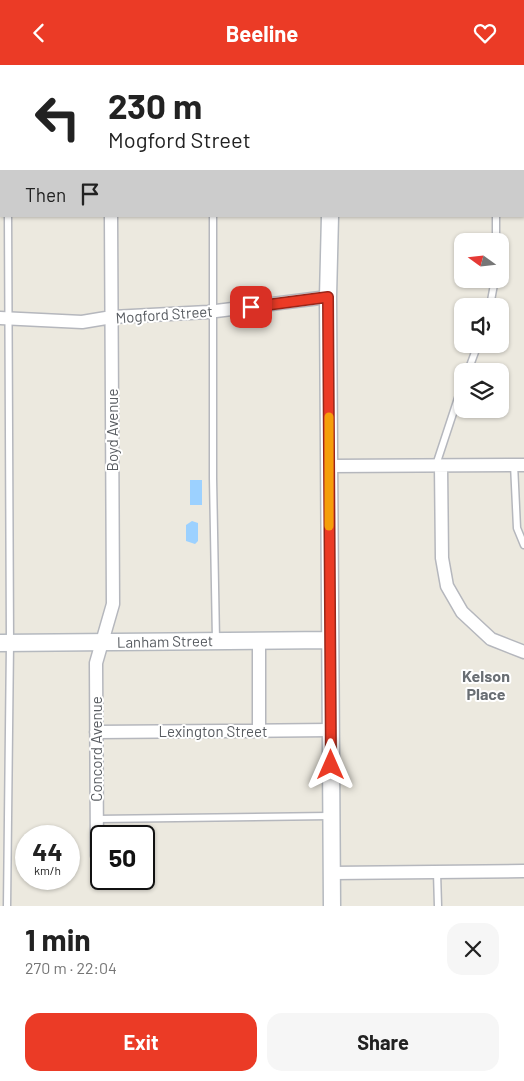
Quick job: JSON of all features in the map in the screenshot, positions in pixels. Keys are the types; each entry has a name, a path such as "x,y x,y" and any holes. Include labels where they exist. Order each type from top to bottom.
{"main road":[{"path":"330,217 328,297 332,906"},
{"name":"Lanham Street","path":"5,643 330,640"}],"street":[{"name":"Boyd Avenue","path":"101,642 113,604 111,217"},
{"name":"Mogford Street","path":"4,318 82,322 112,317 213,312 328,297"},
{"path":"329,466 519,464"},
{"path":"438,466 442,558 447,586 462,612 491,639 524,652"},
{"path":"259,640 259,731"},
{"name":"Concord Avenue","path":"96,825 96,663 101,642"},
{"name":"Lexington Street","path":"96,732 331,730"},
{"path":"332,873 524,871"}],"lane":[{"path":"7,906 4,318 8,217"},
{"path":"213,217 216,641"},
{"path":"496,217 496,233"},
{"path":"438,466 454,413"},
{"path":"519,464 517,528 524,545"},
{"path":"96,819 331,816"},
{"path":"438,872 438,906"}],"water":[{"path":"190,480 202,480 202,505 190,505"},
{"path":"192,521 198,523 198,541 195,544 186,541 186,525"}],"slow traffic":[{"path":"329,417 329,526"}],"district":[{"name":"Kelson Place","path":"486,684"}],"route":[{"path":"251,307 328,297 331,765"}]}
